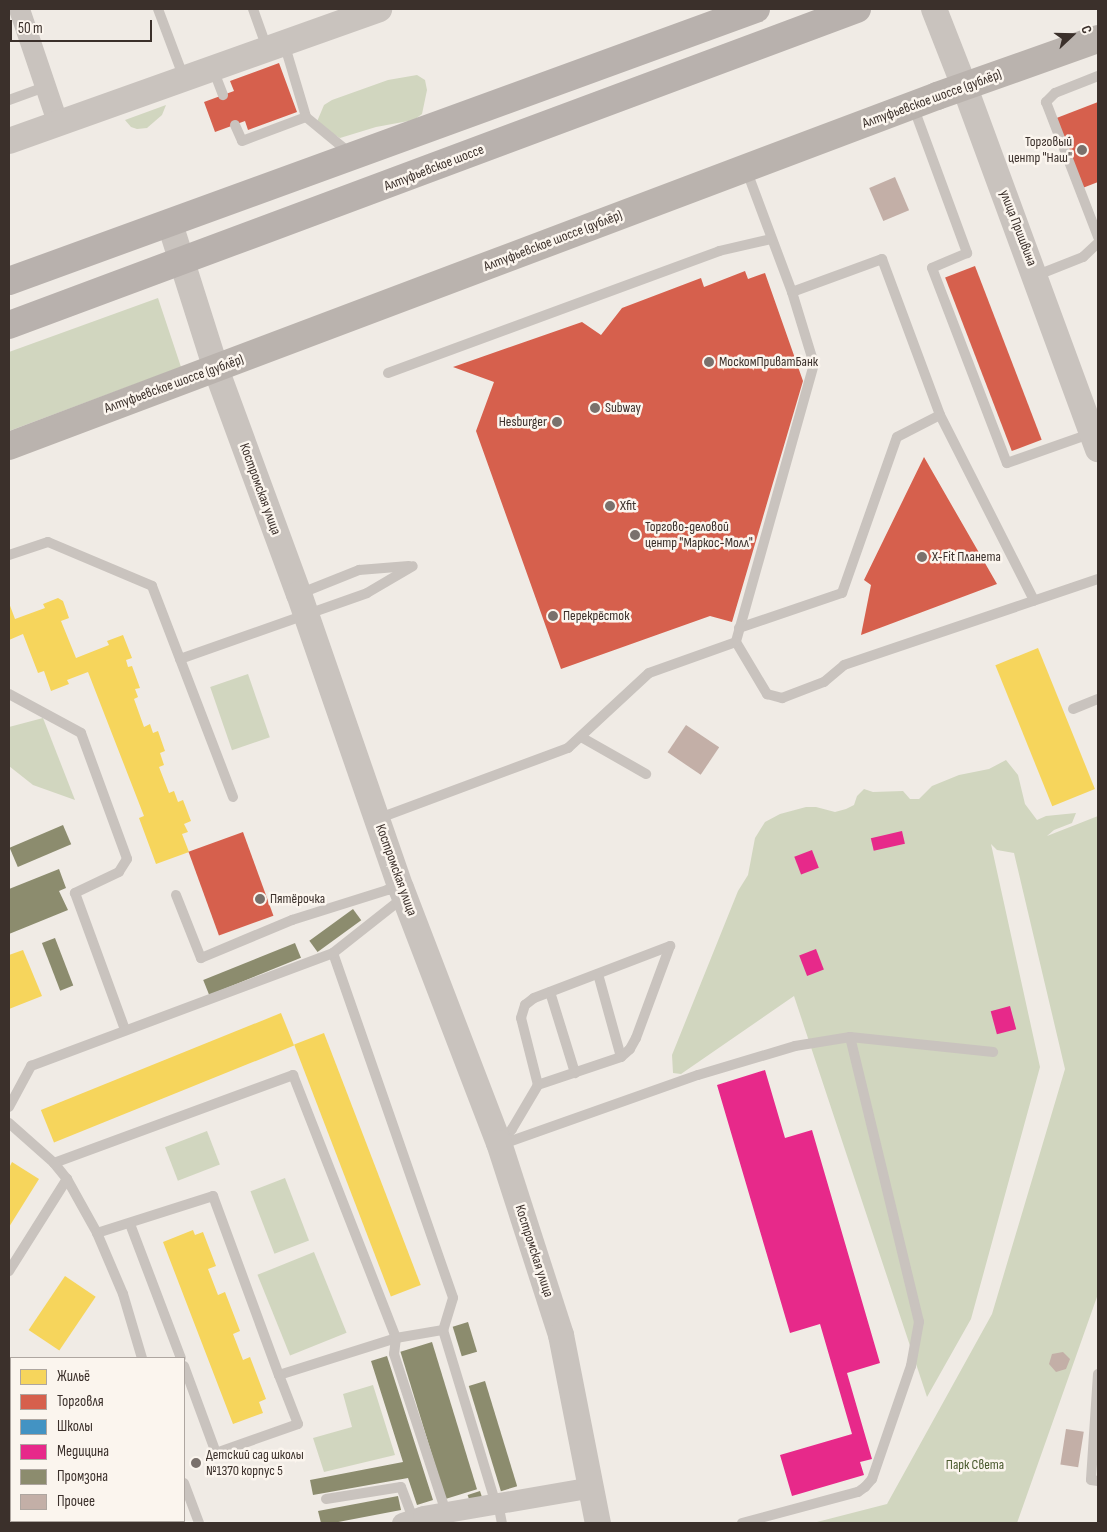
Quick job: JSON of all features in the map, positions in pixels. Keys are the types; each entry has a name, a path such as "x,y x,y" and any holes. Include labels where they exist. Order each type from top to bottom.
{"main road":[{"path":"9,281 170,224 756,9"},
{"name":"Алтуфьевское шоссе","path":"9,325 858,9"},
{"name":"Алтуфьевское шоссе (дублёр)","path":"9,446 912,105 965,88 1098,39"}],"street":[{"path":"18,9 58,124"},
{"path":"9,141 379,9"},
{"name":"улица Пришвина","path":"934,9 1036,276 1095,441"},
{"name":"Костромская улица","path":"170,224 216,369 302,604 403,893 499,1144 561,1336 598,1523"},
{"path":"415,1520 446,1512 498,1510 592,1487"}],"lane":[{"path":"158,9 184,79"},
{"path":"253,9 276,46 306,117 354,156"},
{"path":"213,69 223,95"},
{"path":"1098,76 1054,93 1046,102 1098,237"},
{"path":"9,100 45,87"},
{"path":"912,105 967,253 932,268 1007,463 1095,441"},
{"path":"235,125 242,141 306,117"},
{"path":"746,168 792,292 814,364 736,642 767,694 782,698 824,682 844,665 1098,579"},
{"path":"388,373 719,251 771,239"},
{"path":"1036,276 1083,256 1098,243"},
{"path":"792,292 882,259 940,415 1034,600"},
{"path":"739,628 842,593 897,437 940,415"},
{"path":"9,555 48,542 152,586 233,797"},
{"path":"180,659 302,604 359,570 413,566 367,592 302,604"},
{"path":"377,819 568,748 650,673 736,642"},
{"path":"9,694 81,733 127,859 119,872 75,893 125,1030"},
{"path":"1073,709 1098,699"},
{"path":"581,736 646,774"},
{"path":"176,896 201,958 292,920 387,890 403,893"},
{"path":"9,1107 32,1066 332,952 403,893"},
{"path":"499,1144 512,1128 538,1085 620,1057 630,1049 636,1038 670,946 534,998 525,1005 521,1018 538,1085"},
{"path":"332,952 454,1298 443,1330 498,1510"},
{"path":"598,974 620,1057"},
{"path":"550,992 575,1073"},
{"path":"499,1144 698,1075 796,1046 850,1037 993,1052"},
{"path":"742,1523 858,1492 865,1487 872,1478 911,1366 919,1322 850,1037"},
{"path":"54,1163 293,1075 396,1338 394,1354 446,1512"},
{"path":"9,1124 54,1163 67,1179 97,1233 123,1294 142,1357"},
{"path":"9,1271 67,1179"},
{"path":"97,1233 130,1224 212,1196 298,1424 216,1453 185,1369"},
{"path":"130,1224 181,1357"},
{"path":"279,1375 396,1338 443,1330"},
{"path":"1098,1374 1091,1480 1098,1481"},
{"path":"185,1486 199,1523"},
{"path":"326,1499 401,1487 415,1520"}],"green space":[{"path":"417,75 425,80 427,90 422,114 414,120 376,127 340,138 316,124 324,105 332,100 388,80"},
{"path":"166,105 162,115 147,128 137,129 131,127 125,120"},
{"path":"158,298 181,367 9,431 9,352"},
{"path":"248,674 270,737 232,750 210,687"},
{"path":"43,718 75,800 33,785 9,766 9,727"},
{"name":"Парк Света","path":"1006,760 1018,775 1025,804 1037,820 1046,816 1076,813 1072,823 1054,830 1047,836 1098,816 1098,1294 1017,1523 813,1523 887,1504 992,1314 1065,1069 1014,853 997,850 991,844 1040,1067 971,1319 927,1397 794,996 681,1074 673,1073 672,1055 738,891 748,875 755,838 765,822 780,814 806,807 816,807 835,812 846,809 854,805 857,796 864,789 873,792 903,791 910,799 919,799 932,786 959,775 989,769"},
{"path":"207,1131 220,1165 178,1181 165,1147"},
{"path":"285,1178 309,1241 274,1254 250,1191"},
{"path":"314,1252 347,1333 290,1356 257,1275"},
{"path":"373,1385 395,1455 324,1472 313,1438 352,1427 343,1394"}],"building: Жильё":[{"path":"58,598 63,601 69,618 61,621 76,658 109,645 107,641 123,635 132,658 126,660 128,667 132,666 140,688 135,689 138,697 134,699 144,727 150,724 153,733 158,731 165,751 160,753 164,765 159,767 169,793 174,791 178,802 183,800 191,821 184,824 188,832 182,834 189,852 156,864 139,818 144,816 88,672 67,680 69,684 51,691 44,671 38,673 23,634 9,640 9,603 15,619 45,608 43,604"},
{"path":"1038,648 1095,789 1052,806 995,665"},
{"path":"23,950 42,996 9,1009 9,955"},
{"path":"281,1013 294,1045 54,1142 41,1110"},
{"path":"324,1033 421,1285 391,1297 294,1044"},
{"path":"12,1162 39,1179 9,1227 9,1168"},
{"path":"193,1230 195,1235 203,1232 216,1266 208,1269 218,1295 225,1292 240,1331 233,1334 243,1360 250,1357 266,1399 259,1402 263,1413 233,1424 163,1242"},
{"path":"65,1276 96,1297 59,1351 29,1330"},
{"path":"9,1370 10,1408 9,1411"}],"building: Торговля":[{"path":"279,63 297,112 248,130 245,121 215,132 204,102 234,91 230,81"},
{"name":"Торговый центр \"Наш\"","path":"1098,102 1098,182 1080,189 1054,119"},
{"path":"975,266 1042,440 1012,451 945,277"},
{"name":"Торгово-деловой центр \"Маркос-Молл\"","path":"745,271 748,279 765,273 803,381 732,622 710,616 561,669 476,431 494,382 453,367 582,322 601,335 622,308 701,278 704,287"},
{"name":"X-Fit Планета","path":"924,457 997,584 861,635 871,585 864,580"},
{"path":"243,832 273,916 219,935 188,852"}],"building: Школы":[{"path":"16,1522 47,1522 47,1523"},
{"path":"130,1522 159,1522 159,1523"}],"building: Медицина":[{"path":"902,831 905,844 874,851 871,838"},
{"path":"812,850 819,868 801,875 794,857"},
{"path":"816,949 824,970 807,976 799,955"},
{"path":"1010,1006 1016,1029 997,1034 991,1011"},
{"path":"765,1070 785,1138 812,1130 880,1363 847,1373 872,1459 860,1462 864,1475 792,1496 780,1455 852,1434 820,1324 790,1333 717,1085"}],"building: Промзона":[{"path":"63,825 71,844 18,867 10,848"},
{"path":"59,869 66,888 59,891 68,910 9,934 9,889"},
{"path":"353,909 361,920 318,952 309,941"},
{"path":"55,938 73,986 60,991 42,943"},
{"path":"295,943 301,958 209,995 203,980"},
{"path":"468,1322 477,1352 462,1356 453,1327"},
{"path":"432,1342 477,1489 445,1499 400,1352"},
{"path":"387,1356 433,1500 417,1505 408,1478 313,1495 310,1480 403,1462 371,1361"},
{"path":"485,1381 517,1486 501,1491 469,1386"},
{"path":"480,1491 483,1500 470,1504 468,1495"},
{"path":"398,1496 401,1510 333,1523 321,1523 318,1511"}],"building: Прочее":[{"path":"895,177 909,210 883,221 869,188"},
{"path":"686,725 719,747 701,775 668,752"},
{"path":"1063,1352 1070,1359 1066,1369 1056,1372 1049,1364 1052,1354"},
{"path":"1066,1429 1084,1432 1078,1467 1060,1465"}],"place":[{"name":"Торговый центр \"Наш\"","path":"1082,150"},
{"name":"МоскомПриватБанк","path":"709,362"},
{"name":"Subway","path":"595,408"},
{"name":"Hesburger","path":"557,422"},
{"name":"Xfit","path":"610,506"},
{"name":"Торгово-деловой центр \"Маркос-Молл\"","path":"635,535"},
{"name":"X-Fit Планета","path":"922,557"},
{"name":"Перекрёсток","path":"553,616"},
{"name":"Пятёрочка","path":"260,899"},
{"name":"Детский сад школы №1370 корпус 5","path":"196,1463"}]}
